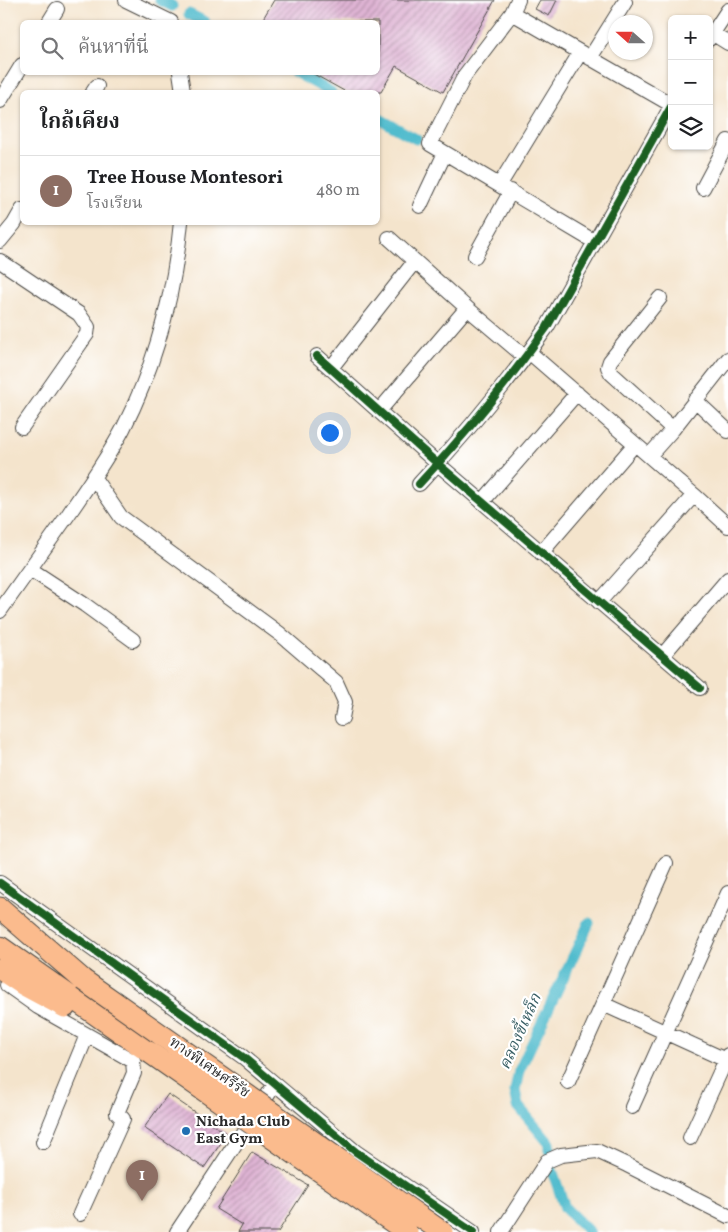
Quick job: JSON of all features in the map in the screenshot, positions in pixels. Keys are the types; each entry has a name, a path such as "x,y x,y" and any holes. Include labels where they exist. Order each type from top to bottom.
{"highway":[{"path":"0,908 83,980"},
{"name":"ทางพิเศษศรีรัช","path":"0,921 442,1232"},
{"name":"ทางพิเศษศรีรัช","path":"0,947 407,1232"},
{"path":"0,969 24,985 149,1052"}],"street":[{"path":"126,0 168,20"},
{"path":"518,0 512,13 465,75 430,144 594,242"},
{"path":"475,256 505,188 585,55 625,2"},
{"path":"50,20 57,9"},
{"path":"713,33 728,10"},
{"path":"512,13 668,103"},
{"path":"713,37 728,43"},
{"path":"0,101 20,68"},
{"path":"180,75 182,90"},
{"path":"419,484 438,464 527,354 546,327 668,112"},
{"path":"703,188 728,141"},
{"path":"420,206 445,152"},
{"path":"0,241 20,214"},
{"path":"0,611 94,478 122,430 147,377 166,315 177,262 181,225"},
{"path":"389,238 467,308 577,393 728,526"},
{"path":"0,261 78,314 88,327 86,334 22,427"},
{"path":"331,368 415,261"},
{"path":"660,298 610,361 608,367 611,373 672,429"},
{"path":"379,411 467,308"},
{"path":"317,356 438,464 700,688"},
{"path":"649,456 728,359"},
{"path":"482,502 577,393"},
{"path":"694,400 728,431"},
{"path":"541,553 635,444"},
{"path":"94,478 121,517 280,634 336,682 345,702 342,718"},
{"path":"599,602 694,495"},
{"path":"30,568 134,640"},
{"path":"662,656 728,579"},
{"path":"568,1082 666,862"},
{"path":"0,883 244,1057 356,1152 472,1232"},
{"path":"632,1107 728,893"},
{"path":"0,937 250,1110"},
{"path":"0,980 38,1007 133,1061 134,1073 117,1113 123,1119 80,1214"},
{"path":"603,1004 727,1059 690,1138"},
{"path":"42,1142 87,1035"},
{"path":"177,1232 275,1084"},
{"path":"501,1232 547,1162 561,1155 596,1151 728,1216"}],"building":[{"path":"274,0 495,0 443,92 396,66 381,92 380,90 342,90 315,75 380,75 380,20 262,20"},
{"path":"540,0 557,0 549,16 535,9"},
{"name":"Nichada Club East Gym","path":"168,1094 227,1134 204,1168 144,1128"},
{"path":"252,1152 308,1185 278,1232 238,1232 242,1225 216,1209"}],"waterway":[{"path":"160,0 172,6"},
{"path":"189,14 201,20"},
{"path":"300,75 327,90"},
{"path":"380,119 416,139"},
{"name":"คลองขี้เหล็ก","path":"549,1150 549,1143 518,1106 515,1090 519,1071 589,923"},
{"name":"คลองขี้เหล็ก","path":"552,1170 565,1208 589,1232"}],"cycle path":[{"path":"419,484 486,408 547,327 668,112"},
{"path":"317,356 438,464 700,688"},
{"path":"0,883 243,1057 356,1152 473,1232"}],"place":[{"name":"Nichada Club East Gym","path":"186,1131"},
{"name":"Tree House Montesori","path":"142,1201"}]}
